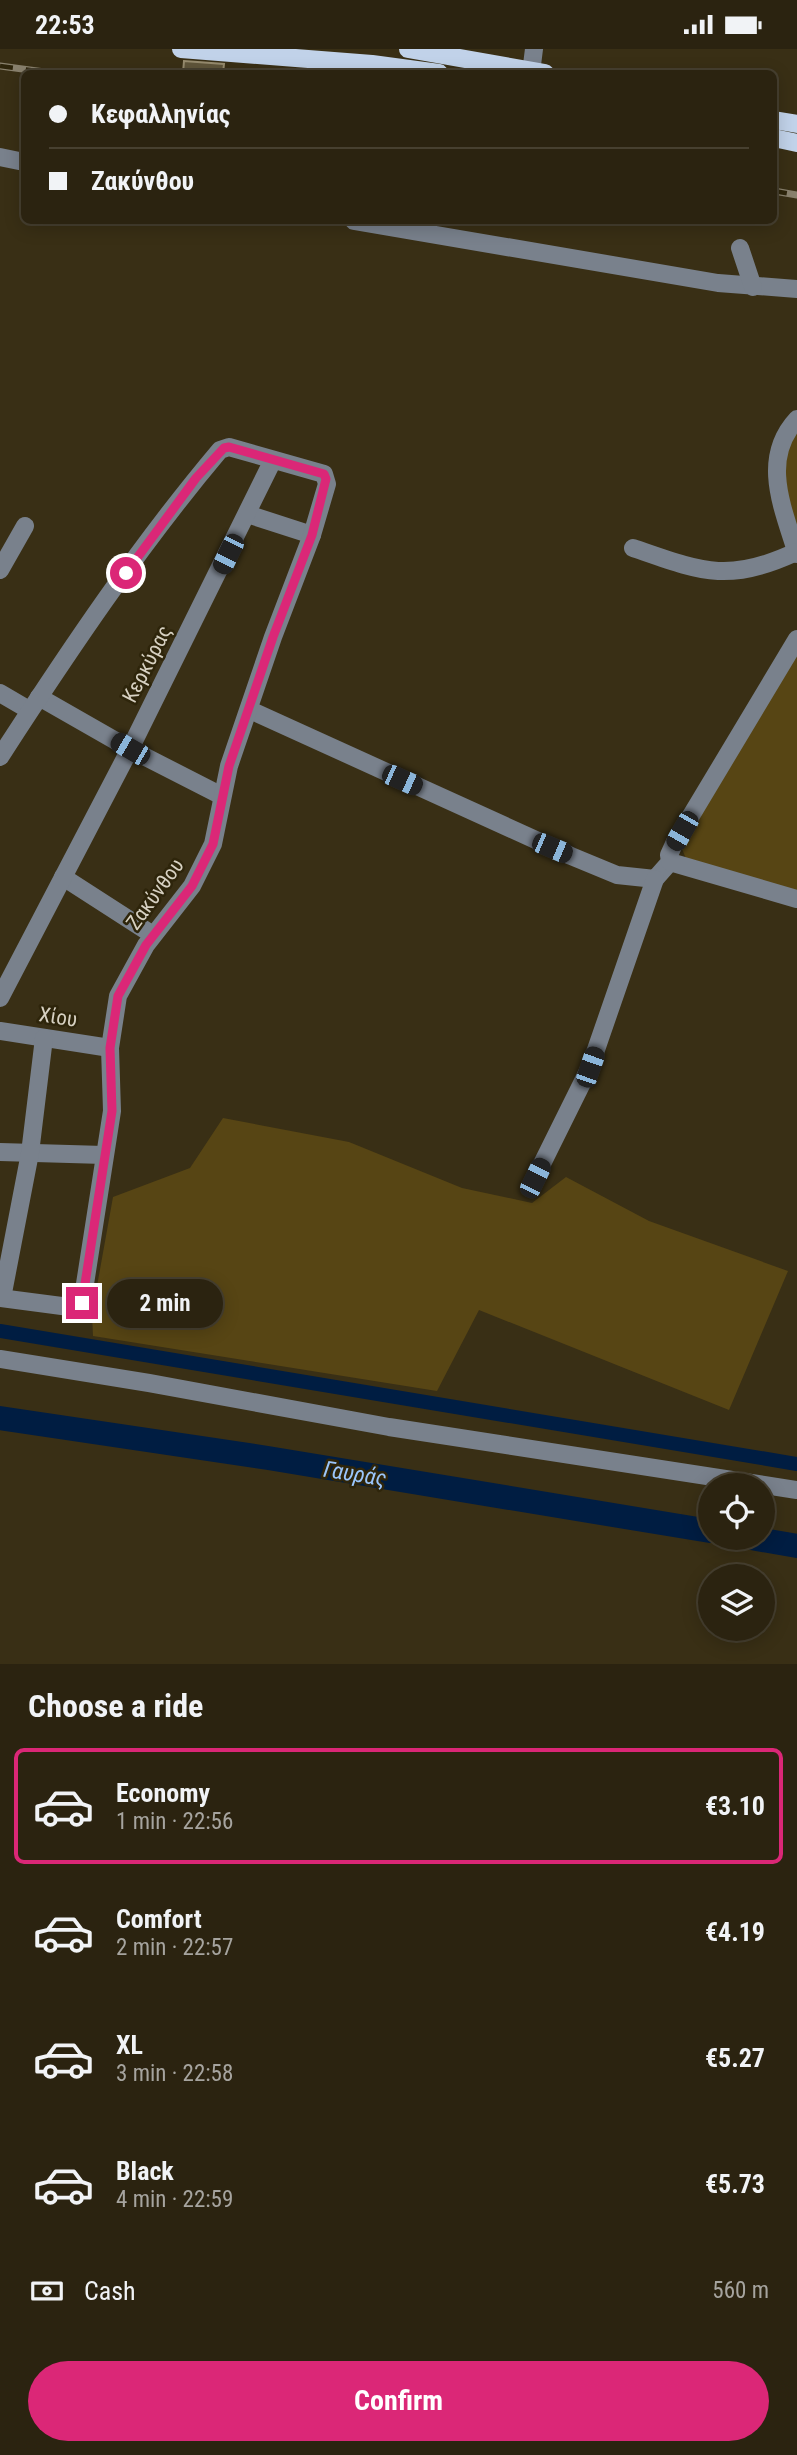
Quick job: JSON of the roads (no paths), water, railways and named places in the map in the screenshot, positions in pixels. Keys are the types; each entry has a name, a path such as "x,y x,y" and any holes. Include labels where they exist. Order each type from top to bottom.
{"main road":[{"path":"181,49 417,70"},
{"path":"408,49 520,70"},
{"path":"777,121 797,124"},
{"path":"777,139 797,143"}],"street":[{"path":"534,49 536,70"},
{"path":"0,157 21,161"},
{"path":"372,224 718,283 797,289"},
{"path":"740,248 753,287"},
{"path":"633,548 715,573 754,569 797,553 775,474 780,443 797,419"},
{"path":"0,757 34,704 162,523 220,450 229,447 273,460"},
{"name":"Ζακύνθου","path":"1,1298 77,1308 82,1303 113,1100 110,1048 118,996 130,969 202,870 213,844 222,796 273,637 312,535 327,484 324,474 273,460"},
{"name":"Κερκύρας","path":"0,997 130,749 273,460"},
{"path":"247,514 312,535"},
{"path":"0,570 24,526"},
{"path":"535,1178 590,1067 655,879 670,862 669,855 674,844 797,639"},
{"path":"0,693 34,704 222,796"},
{"path":"250,710 571,856 617,874 655,879"},
{"path":"670,862 797,899"},
{"path":"62,877 153,935"},
{"name":"Χίου","path":"0,1031 110,1048"},
{"path":"1,1298 30,1153 44,1038"},
{"path":"0,1152 104,1155"},
{"path":"0,1359 389,1427 797,1490"}],"waterway":[{"path":"0,1331 797,1464"},
{"name":"Γαυράς","path":"0,1418 268,1458 698,1529"},
{"name":"Γαυράς","path":"775,1542 797,1546"}],"railway":[{"path":"0,66 30,70"},
{"path":"777,192 797,195"}]}
